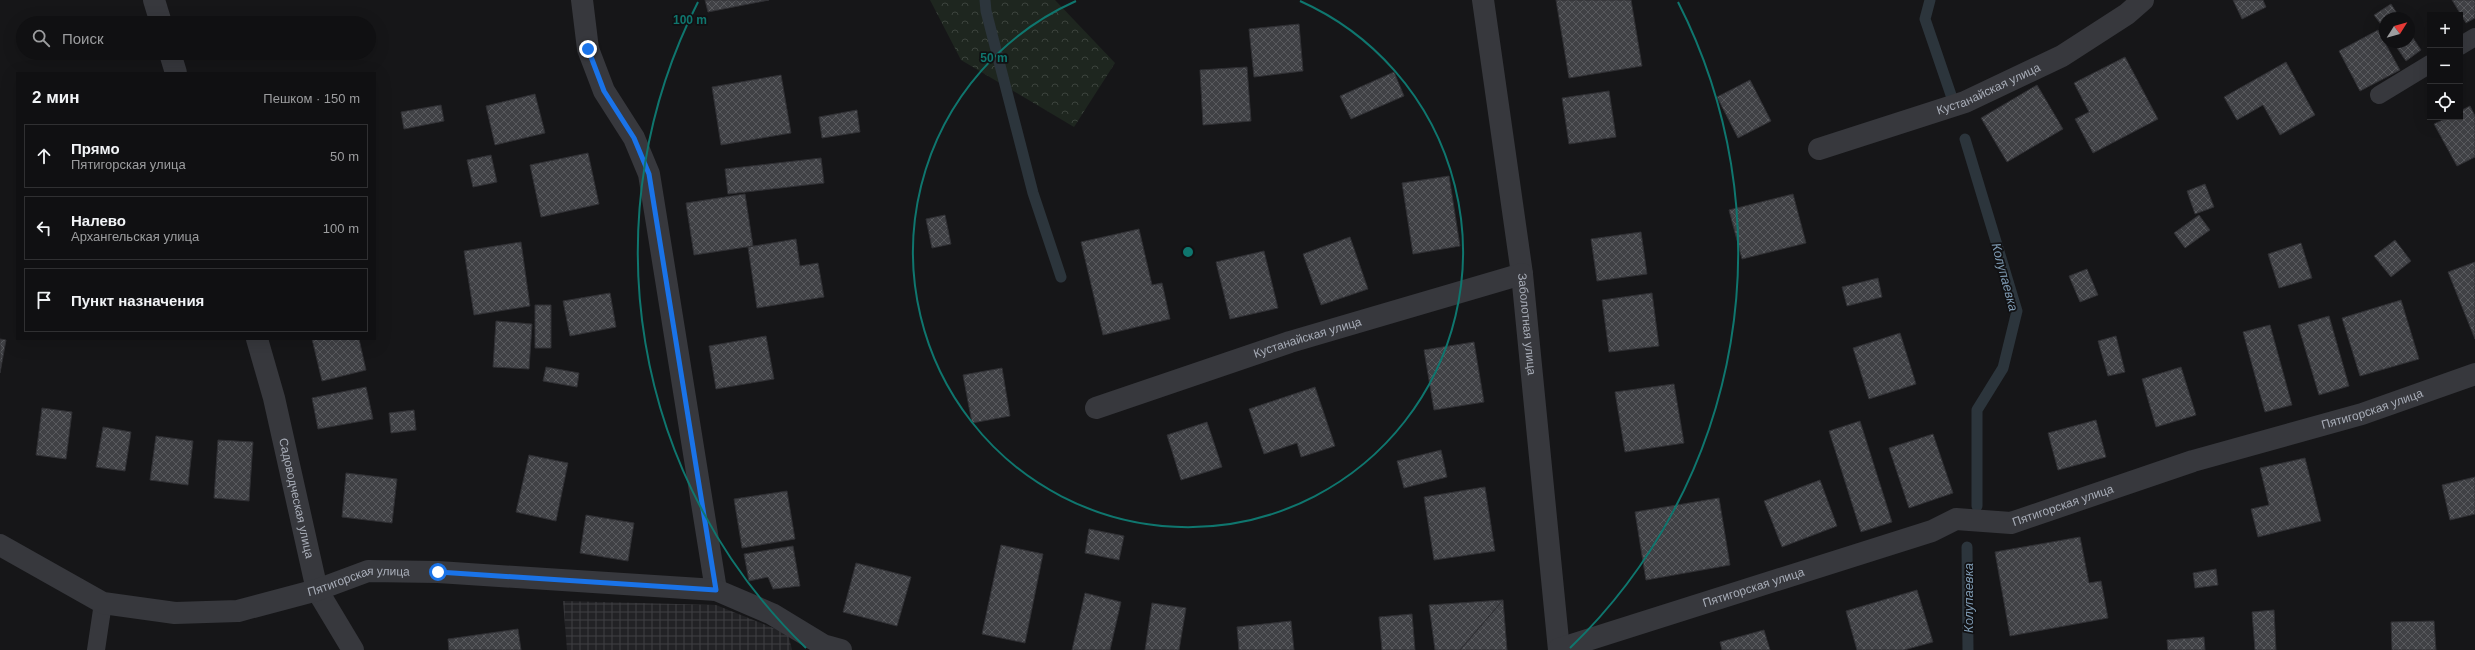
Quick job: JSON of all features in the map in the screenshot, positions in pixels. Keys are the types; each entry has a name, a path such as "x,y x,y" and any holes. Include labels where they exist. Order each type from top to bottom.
{"street":[{"path":"154,0 159,16"},
{"path":"582,0 588,49 604,91 634,138 649,174 716,590"},
{"name":"Заболотная улица","path":"1483,0 1522,274 1559,650"},
{"name":"Кустанайская улица","path":"1819,149 1965,102 2062,56 2127,14 2143,0"},
{"path":"172,60 176,72"},
{"name":"Кустанайская улица","path":"1096,408 1290,342 1522,274"},
{"name":"Садоводческая улица","path":"256,340 274,398 317,590 353,650"},
{"name":"Пятигорская улица","path":"1559,650 1932,531 1956,519 2011,523 2192,461 2362,414 2475,374"},
{"name":"Пятигорская улица","path":"0,545 103,603 176,613 238,611 317,590 368,571 438,572 716,590 772,614 828,648"}],"lane":[{"path":"2463,44 2475,37"},
{"path":"2379,96 2427,66"},
{"path":"96,650 103,603"}],"shaded area":[{"path":"563,601 716,605 788,634 792,650 567,650"}],"green space":[{"path":"930,0 1055,0 1115,63 1074,127 961,60"}],"building":[{"path":"705,0 769,0 708,12"},
{"path":"1556,0 1631,0 1642,66 1569,78"},
{"path":"2233,0 2263,0 2266,7 2242,19"},
{"path":"2452,0 2475,0 2475,18 2466,23 2463,18 2463,12 2459,12"},
{"path":"2391,4 2396,12 2379,12 2379,22 2374,15"},
{"path":"1299,24 1303,71 1254,77 1249,29"},
{"path":"2378,30 2379,48 2388,48 2400,70 2360,91 2339,51"},
{"path":"2415,41 2421,50 2406,61 2397,48 2415,48"},
{"path":"2125,57 2158,119 2093,153 2075,119 2089,112 2074,83"},
{"path":"2286,62 2315,115 2280,135 2263,105 2237,120 2224,97"},
{"path":"1247,67 1251,121 1203,125 1200,70"},
{"path":"1394,72 1404,96 1351,119 1340,96"},
{"path":"781,75 791,133 721,145 712,87"},
{"path":"1750,80 1771,121 1738,138 1717,97"},
{"path":"2037,85 2063,129 2007,162 1981,118"},
{"path":"1609,91 1616,137 1569,144 1562,98"},
{"path":"535,94 545,133 495,145 486,106"},
{"path":"441,105 444,121 404,129 401,112"},
{"path":"2470,106 2475,116 2475,157 2457,166 2434,124 2443,120 2463,120 2463,110"},
{"path":"857,110 860,132 822,138 819,117"},
{"path":"588,153 599,204 541,217 530,165"},
{"path":"491,155 497,182 473,187 467,160"},
{"path":"821,158 824,183 728,194 725,169"},
{"path":"1449,176 1460,246 1413,254 1402,183"},
{"path":"2205,184 2214,207 2195,214 2187,191"},
{"path":"745,194 753,246 694,255 686,203"},
{"path":"1793,194 1806,243 1742,259 1729,210"},
{"path":"945,215 951,244 932,248 926,219"},
{"path":"2199,215 2210,230 2185,248 2174,233"},
{"path":"1139,229 1152,285 1162,283 1170,319 1103,335 1081,242"},
{"path":"1641,232 1647,274 1597,281 1591,239"},
{"path":"1350,237 1368,289 1321,305 1303,254"},
{"path":"796,239 800,266 818,263 824,297 757,308 748,247"},
{"path":"2395,240 2411,261 2391,277 2374,256"},
{"path":"521,242 530,306 474,315 464,251"},
{"path":"2301,243 2312,278 2279,288 2268,254"},
{"path":"1264,251 1278,308 1230,319 1216,262"},
{"path":"2475,262 2475,339 2448,272"},
{"path":"2087,269 2098,295 2080,302 2069,276"},
{"path":"1878,278 1882,297 1847,306 1842,287"},
{"path":"610,293 616,327 570,336 563,301"},
{"path":"1652,293 1659,346 1609,352 1602,300"},
{"path":"2401,300 2419,359 2360,376 2342,318"},
{"path":"535,305 551,305 551,348 535,348"},
{"path":"2329,316 2349,386 2319,395 2298,325"},
{"path":"496,321 532,324 529,369 493,367"},
{"path":"2270,325 2292,405 2265,412 2243,332"},
{"path":"1900,333 1916,384 1869,399 1853,348"},
{"path":"766,336 774,379 716,389 709,346"},
{"path":"2116,336 2125,372 2108,376 2098,341"},
{"path":"0,339 6,340 0,373"},
{"path":"312,340 359,340 366,370 322,381"},
{"path":"1474,342 1484,402 1434,410 1424,350"},
{"path":"546,367 579,373 577,387 543,381"},
{"path":"2181,367 2196,415 2156,427 2142,379"},
{"path":"1002,368 1010,416 972,423 963,375"},
{"path":"1674,384 1684,443 1625,452 1615,392"},
{"path":"366,387 373,419 318,429 312,398"},
{"path":"1315,387 1335,446 1301,457 1297,443 1264,454 1249,409"},
{"path":"42,408 72,412 66,459 36,455"},
{"path":"414,410 416,430 391,433 389,413"},
{"path":"2096,420 2106,457 2058,470 2048,433"},
{"path":"1860,421 1892,522 1861,532 1829,431"},
{"path":"1207,422 1222,467 1181,480 1167,435"},
{"path":"103,427 131,432 125,471 96,467"},
{"path":"1933,434 1953,493 1909,508 1889,448"},
{"path":"156,436 193,441 188,485 150,480"},
{"path":"218,440 253,442 249,501 214,498"},
{"path":"1441,450 1447,477 1404,488 1397,461"},
{"path":"529,455 568,463 556,521 516,512"},
{"path":"2305,458 2321,521 2258,537 2251,509 2269,505 2260,468"},
{"path":"346,473 397,479 392,523 342,517"},
{"path":"2475,477 2475,514 2450,520 2442,485"},
{"path":"1820,480 1837,526 1782,547 1764,501"},
{"path":"1485,487 1495,551 1434,560 1424,497"},
{"path":"787,491 795,539 742,548 734,499"},
{"path":"1719,498 1730,565 1646,580 1635,512"},
{"path":"586,515 634,523 628,561 580,553"},
{"path":"1089,529 1124,536 1119,560 1085,553"},
{"path":"2080,537 2089,583 2101,581 2108,618 2010,636 1995,552"},
{"path":"1001,545 1043,554 1025,643 982,634"},
{"path":"793,546 800,586 773,589 768,577 749,581 744,554"},
{"path":"856,563 911,577 897,626 843,612"},
{"path":"2216,569 2218,585 2195,588 2193,573"},
{"path":"1917,590 1933,642 1904,650 1857,650 1846,611"},
{"path":"1085,593 1121,602 1110,650 1072,650"},
{"path":"1503,600 1460,650 1435,650 1429,605"},
{"path":"1503,600 1507,650 1460,650"},
{"path":"1152,603 1186,608 1179,650 1145,650"},
{"path":"2274,610 2276,650 2255,650 2252,612"},
{"path":"1412,614 1415,650 1382,650 1379,617"},
{"path":"1291,621 1294,650 1239,650 1237,627"},
{"path":"2434,621 2436,650 2392,650 2391,622"},
{"path":"518,629 521,650 449,650 448,639"},
{"path":"1764,630 1770,650 1722,650 1720,642"},
{"path":"2204,637 2205,650 2168,650 2167,640"}],"waterway":[{"path":"985,0 986,11 1033,193 1061,277"},
{"name":"Колупаевка","path":"1930,0 1925,19 1951,95"},
{"name":"Колупаевка","path":"1965,139 2017,311 2003,368 1977,410 1977,506"},
{"name":"Колупаевка","path":"1967,547 1968,650"}],"route":[{"path":"438,572 716,590 649,174 634,138 604,91 588,49"}]}
